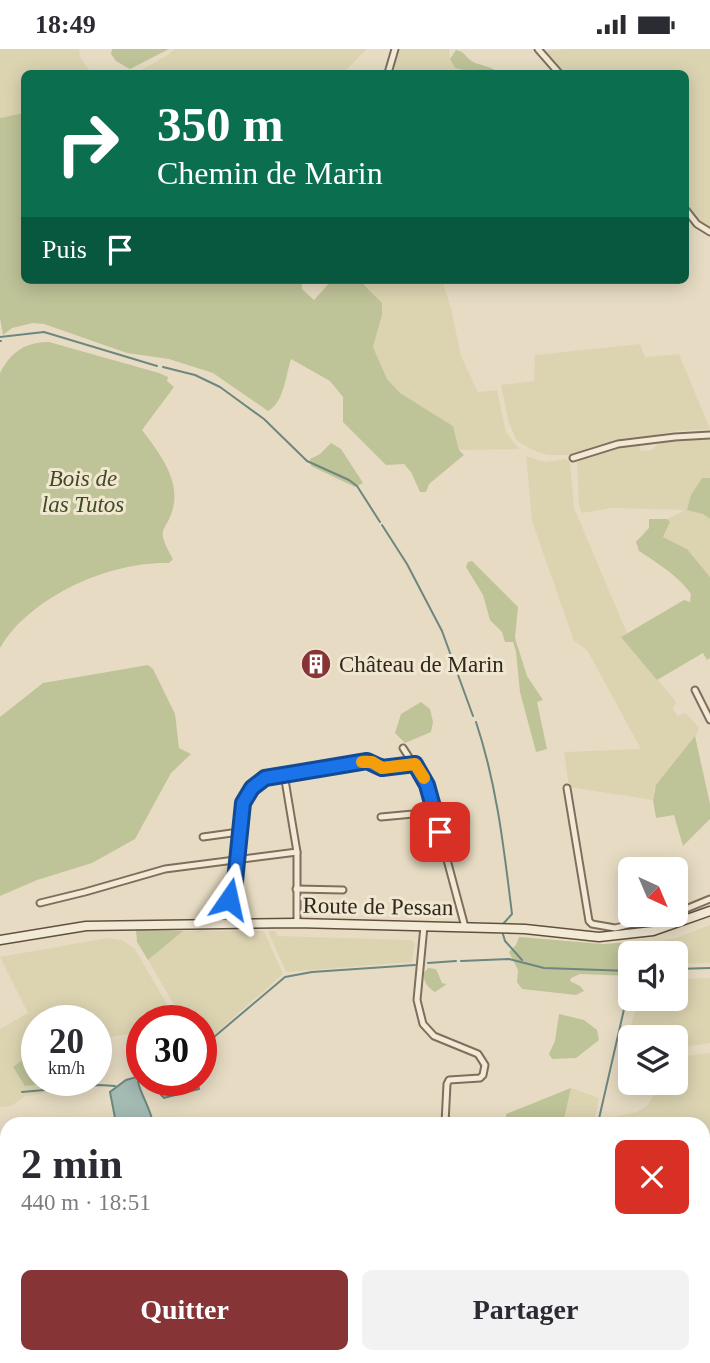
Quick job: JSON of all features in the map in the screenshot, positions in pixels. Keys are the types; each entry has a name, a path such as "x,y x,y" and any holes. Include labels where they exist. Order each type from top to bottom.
{"main road":[{"name":"Route de Pessan","path":"0,940 86,926 297,923 525,929 617,937 653,931 710,911"}],"street":[{"path":"389,70 395,49"},
{"path":"538,49 556,70"},
{"path":"689,214 710,232"},
{"path":"573,458 618,444 710,435"},
{"path":"695,690 710,720"},
{"path":"403,748 427,785 465,927"},
{"path":"229,899 234,891 243,803 252,788 265,778 367,761 382,768 415,764"},
{"path":"284,774 297,852 297,923"},
{"path":"567,787 589,921 598,927 619,927"},
{"path":"381,817 435,812"},
{"path":"203,837 239,832"},
{"path":"40,903 165,869 297,852"},
{"path":"296,889 343,890"},
{"path":"688,908 710,898"},
{"path":"424,926 416,1000 423,1024 434,1036 478,1054 485,1065 480,1078 449,1080 445,1117"}],"shaded area":[{"path":"0,49 79,49 80,57 89,70 21,70 21,114 0,118"},
{"path":"174,49 367,49 346,70 141,70"},
{"path":"398,49 449,49 455,68 463,70 392,70"},
{"path":"710,49 710,228 698,219 689,206 689,70 560,70 546,51"},
{"path":"362,284 443,284 461,356 478,392 497,390 506,432 519,449 459,450 453,426 400,393 387,379 373,347 382,315"},
{"path":"640,344 645,357 679,354 710,429 677,431 619,441 574,455 547,455 516,440 508,420 501,385 534,381 535,355"},
{"path":"710,439 710,478 702,479 691,495 688,510 710,519 710,577 687,549 663,537 670,523 667,519 685,510 612,508 582,513 579,506 577,462 607,449 639,445 641,451 652,450 660,441"},
{"path":"526,456 545,462 565,459 570,462 574,508 627,633 622,637 676,702 673,709 677,716 686,713 699,728 696,736 654,789 653,800 569,787 564,752 641,749 587,650 574,641 532,521"},
{"path":"710,925 710,963 688,964 688,941 660,941"},
{"path":"183,931 264,931 283,974 217,1032 217,1005 174,1005 148,960"},
{"path":"268,931 275,931 278,936 412,940 415,944 412,962 286,972"},
{"path":"107,938 122,940 135,949 167,1005 126,1005 126,1034 112,1037 112,1005 24,1005 0,957"},
{"path":"710,978 710,1043 688,1046 688,1025 631,1025 635,1011 688,1011 688,979"},
{"path":"21,1017 21,1096 26,1096 11,1106 0,1107 0,1029"},
{"path":"710,1053 710,1117 612,1117 637,1112 648,1105 654,1095 688,1095 688,1056"},
{"path":"571,1088 599,1098 595,1117 564,1117"}],"green space":[{"path":"112,49 169,49 130,69 116,61 111,54"},
{"path":"456,50 473,62 494,70 463,70 455,68 450,59"},
{"path":"21,114 21,284 301,284 302,289 314,300 328,284 363,284 382,303 382,315 373,347 387,379 400,393 453,426 459,450 464,455 429,484 426,492 420,492 411,472 404,464 386,465 343,422 343,397 330,381 291,359 278,402 268,411 213,373 169,359 127,353 44,324 33,323 12,328 3,335 0,318 0,118"},
{"name":"Bois de las Tutos","path":"49,342 159,373 168,377 167,381 174,387 142,430 165,464 173,483 174,503 163,534 173,559 169,563 122,568 74,585 31,613 13,629 0,648 0,373 9,359 26,346"},
{"path":"331,443 341,449 363,483 355,487 311,466 310,459"},
{"path":"702,478 710,478 710,519 703,514 687,510 691,495"},
{"path":"649,519 667,519 670,522 663,537 687,549 710,577 710,658 707,660 703,653 657,680 621,637 684,600 690,602 691,594 674,576 639,551 636,542 649,528"},
{"path":"472,561 518,607 515,638 527,676 543,700 537,702 547,749 536,752 520,692 513,642 505,642 502,632 490,620 483,595 466,567 468,562"},
{"path":"148,665 153,669 175,714 179,748 191,754 171,773 135,839 92,863 37,880 0,896 0,717 43,683"},
{"path":"421,702 430,709 433,722 431,732 405,743 395,733 401,714"},
{"path":"695,736 710,804 710,819 683,846 674,815 656,818 653,800 656,785"},
{"path":"136,930 183,931 148,960 137,942"},
{"path":"519,937 618,943 618,976 580,974 571,978 570,981 584,991 576,995 522,989 517,982 518,970 509,952"},
{"path":"428,968 436,969 442,983 447,984 435,992 428,987 424,979"},
{"path":"559,1014 584,1020 597,1030 599,1040 576,1058 552,1059 549,1054 555,1041"},
{"path":"21,1061 21,1080 13,1067"},
{"path":"571,1088 564,1117 506,1117 506,1114"}],"water":[{"path":"126,1080 126,1096 143,1096 151,1117 115,1117 112,1090"}],"waterway":[{"path":"0,337 44,332 157,366"},
{"path":"163,367 195,375 220,387 264,419 307,461 357,486 380,522"},
{"path":"382,525 407,564 442,631 473,716"},
{"path":"476,722 495,793 506,865 512,914 503,924"},
{"path":"502,931 505,941 522,960"},
{"path":"461,961 509,959 544,968 618,971"},
{"path":"428,963 456,961"},
{"path":"217,1034 285,977 312,972 415,965"},
{"path":"688,969 710,968"},
{"path":"599,1117 624,1011"}],"slow traffic":[{"path":"362,762 372,762 382,768 415,764 424,778"}],"place":[{"name":"Château de Marin","path":"316,664"}],"route":[{"path":"229,899 234,891 240,812 246,795 265,778 367,761 382,768 415,764 427,785 440,832"}]}
